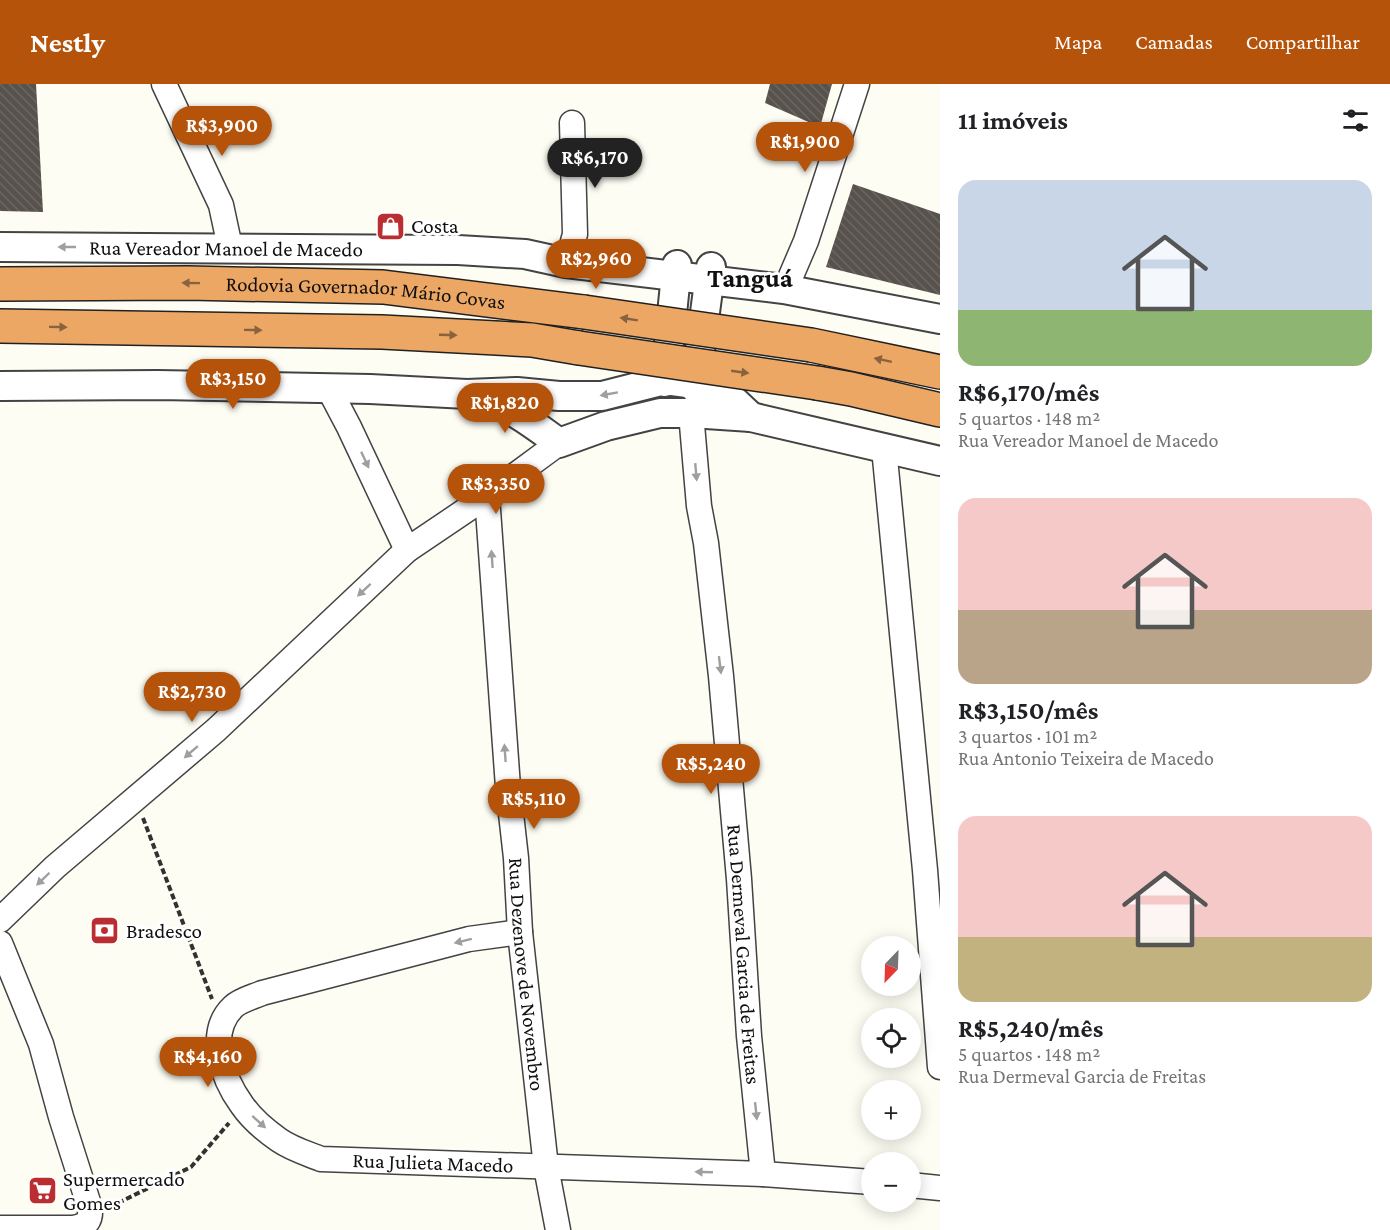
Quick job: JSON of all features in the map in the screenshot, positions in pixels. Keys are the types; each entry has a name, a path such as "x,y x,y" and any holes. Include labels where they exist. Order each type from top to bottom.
{"highway":[{"name":"Rodovia Governador Mário Covas","path":"0,284 188,283 383,287 584,312 812,345 940,372"},
{"name":"Rodovia Governador Mário Covas","path":"0,326 382,332 532,340 816,383 940,410"}],"street":[{"path":"164,84 221,205 230,247"},
{"path":"787,283 806,241 857,84"},
{"path":"571,249 575,234 572,123"},
{"name":"Rua Vereador Manoel de Macedo","path":"0,247 458,249 525,254 567,263 676,270 787,283 940,306"},
{"name":"Rua Vereador Manoel de Macedo","path":"525,254 571,249 676,270"},
{"path":"660,413 676,270"},
{"path":"691,413 710,274"},
{"name":"Rua Vereador Manoel de Macedo","path":"787,283 940,319"},
{"path":"0,386 158,385 370,389 466,394 517,392 560,396 602,396 665,380 695,384 725,394 751,417"},
{"path":"329,389 407,550"},
{"path":"349,427 358,405 370,389"},
{"path":"466,394 496,402 559,443"},
{"path":"0,920 55,867 216,730 407,550 487,496 559,443 606,426 660,413 691,413 751,417 940,461"},
{"name":"Rua Dermeval Garcia de Freitas","path":"691,413 699,506 706,543 723,698 739,879 749,1036 763,1174"},
{"path":"884,448 925,870 940,1067"},
{"name":"Rua Dezenove de Novembro","path":"487,496 520,932 546,1167 558,1230"},
{"path":"221,1025 235,1005 262,993 469,939 520,932"},
{"path":"0,943 41,1044 91,1216 83,1226 74,1228 0,1228"},
{"name":"Rua Julieta Macedo","path":"221,1025 219,1048 222,1063 231,1089 242,1106 276,1138 290,1147 321,1159 763,1174 861,1181"},
{"path":"921,1186 940,1188"}],"path":[{"path":"136,800 221,1025"},
{"path":"91,1216 191,1167 242,1106"}],"building":[{"path":"0,84 36,84 43,212 0,211"},
{"path":"770,84 832,84 820,127 765,103"},
{"path":"853,184 940,214 940,295 826,267"}],"place":[{"name":"Costa","path":"390,226"},
{"name":"Bradesco","path":"105,931"},
{"name":"Supermercado Gomes","path":"42,1191"}],"district":[{"name":"Tanguá","path":"750,278"}]}
